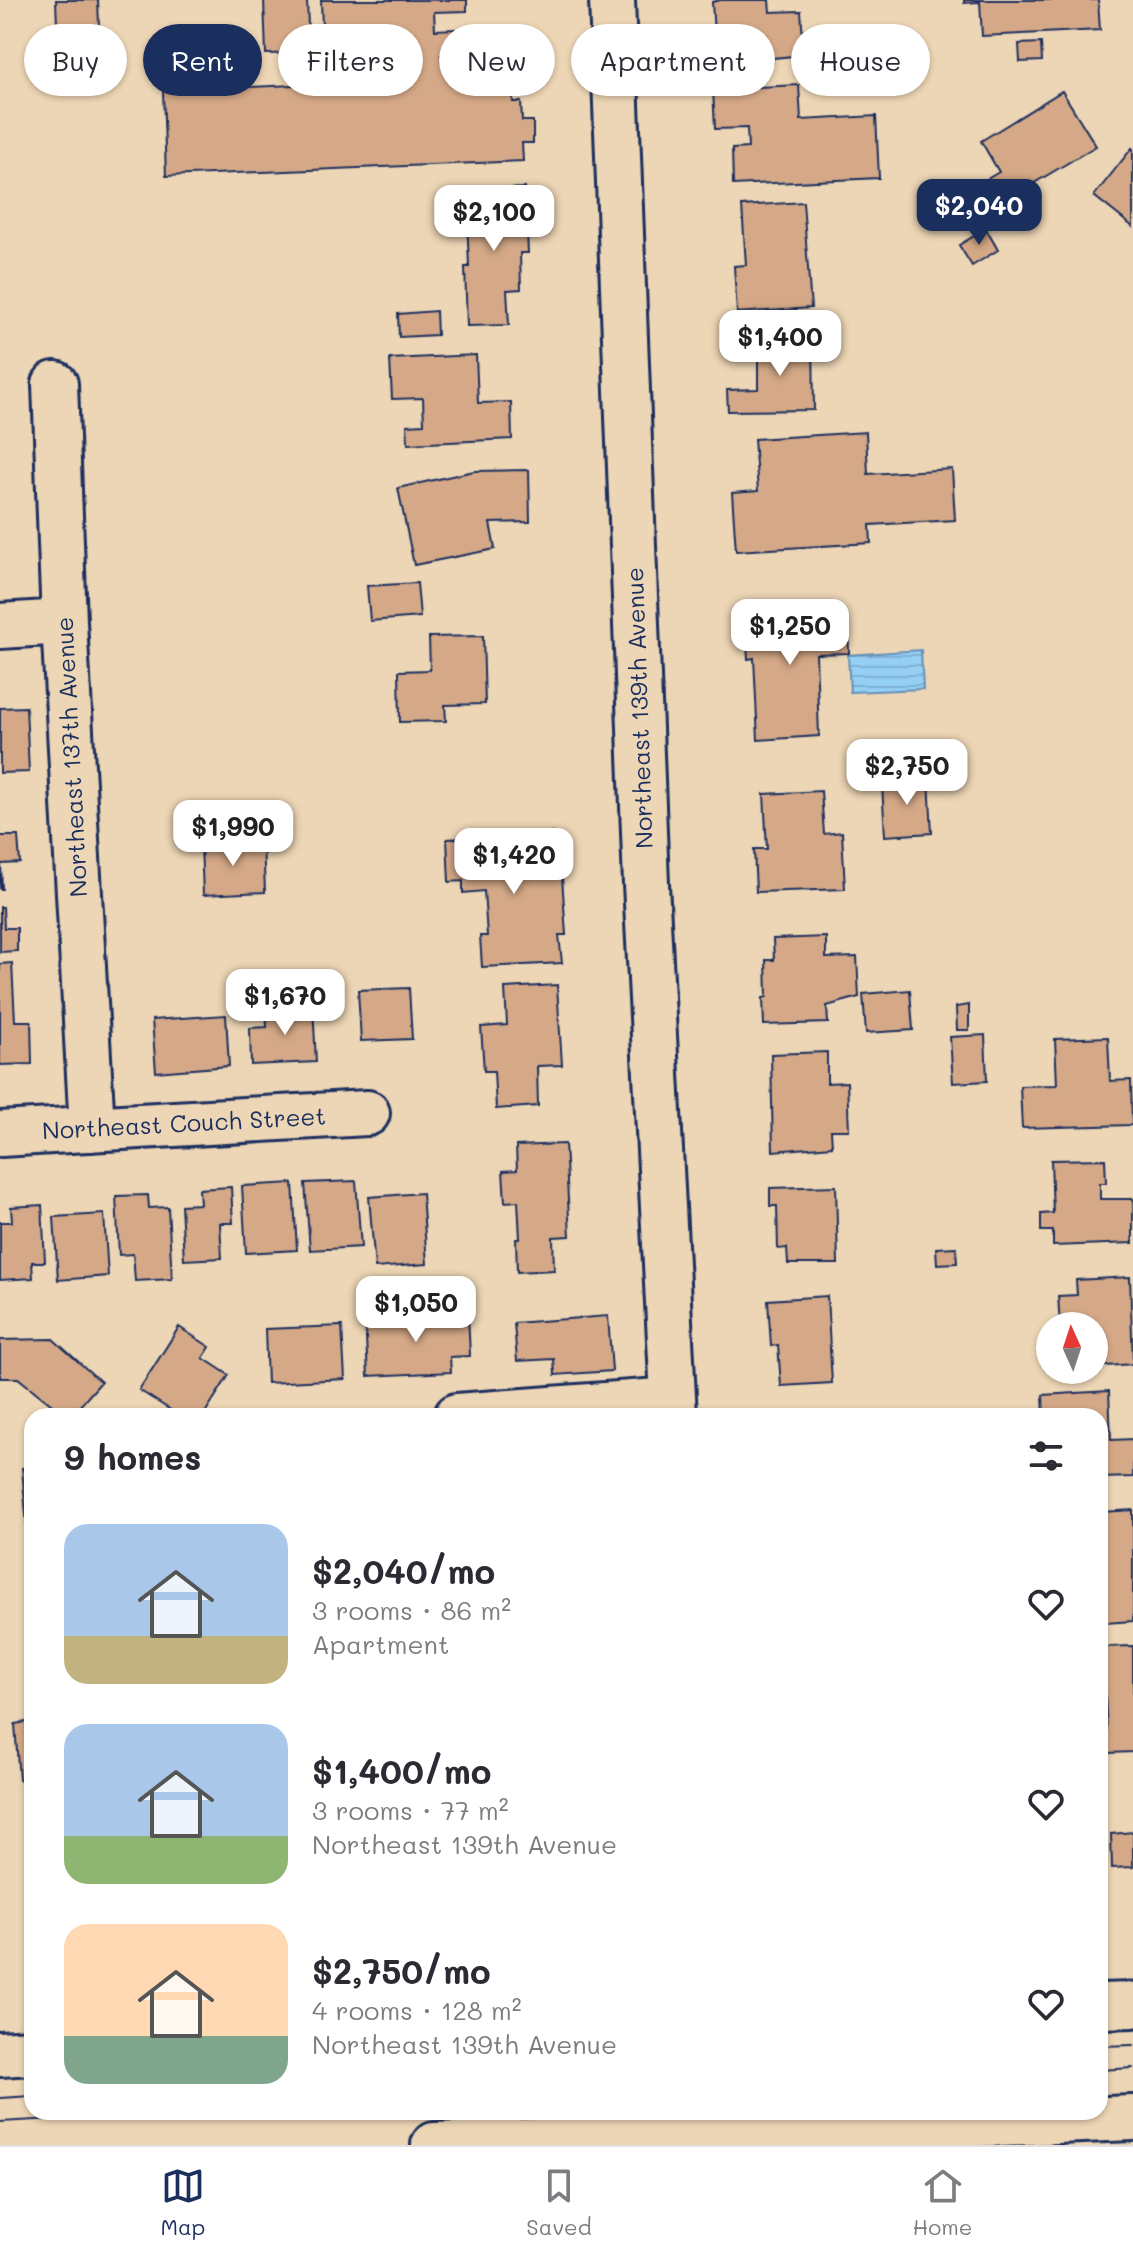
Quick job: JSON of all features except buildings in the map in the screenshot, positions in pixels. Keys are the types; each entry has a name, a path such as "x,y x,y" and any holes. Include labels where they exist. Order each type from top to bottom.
{"street":[{"name":"Northeast 139th Avenue","path":"612,0 646,884 674,1408"},
{"name":"Northeast 137th Avenue","path":"55,384 64,622 92,1129"},
{"path":"0,626 64,622"},
{"name":"Northeast Couch Street","path":"0,1134 367,1113"},
{"path":"1108,2006 1133,2005"},
{"path":"0,2054 24,2052"},
{"path":"1108,2119 1133,2118"},
{"path":"434,2145 710,2130 1062,2120"}],"water":[{"path":"921,650 923,689 850,692 848,655"}],"tram line":[{"path":"1108,2046 1133,2045"},
{"path":"1108,2070 1133,2068"},
{"path":"0,2098 24,2096"},
{"path":"0,2122 37,2120"}]}
